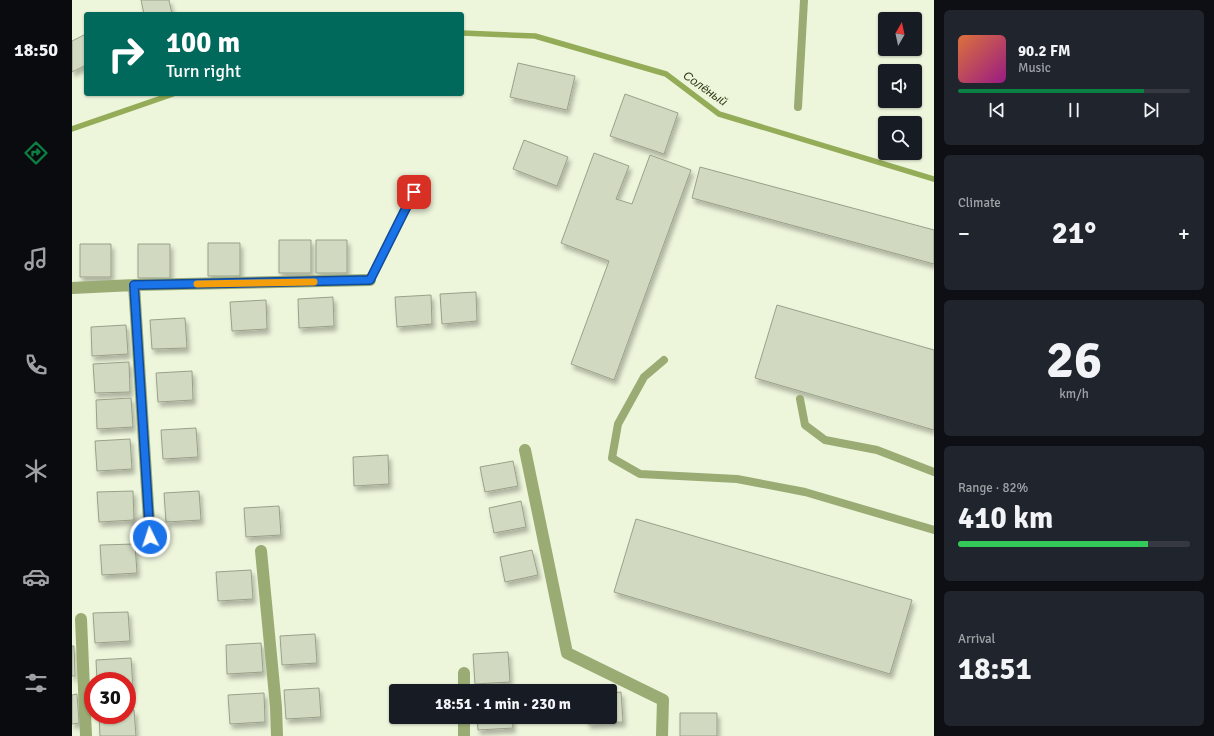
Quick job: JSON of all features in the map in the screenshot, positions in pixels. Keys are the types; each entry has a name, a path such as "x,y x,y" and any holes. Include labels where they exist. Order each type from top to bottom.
{"street":[{"path":"72,288 134,285 370,280"},
{"path":"134,285 150,537"},
{"path":"525,450 567,654 662,700 662,736"},
{"path":"261,551 276,707 277,736"},
{"path":"81,619 86,736"},
{"path":"464,673 464,684"},
{"path":"464,724 464,736"}],"lane":[{"path":"798,107 804,0"},
{"path":"370,280 414,192"},
{"path":"664,360 644,377 618,424 612,458 640,474 737,479 805,492 934,530"},
{"path":"800,399 805,425 825,440 877,450 934,472"}],"building":[{"path":"141,0 169,0 172,12 144,12"},
{"path":"84,35 84,66 72,72 72,41"},
{"path":"518,63 575,76 567,110 510,97"},
{"path":"625,94 678,113 664,154 610,136"},
{"path":"524,140 568,157 557,186 513,169"},
{"path":"594,153 629,166 616,199 632,204 650,155 691,170 614,380 571,364 609,261 561,243"},
{"path":"700,167 934,230 934,264 692,198"},
{"path":"279,240 311,240 311,273 279,273"},
{"path":"316,240 347,240 347,273 316,273"},
{"path":"208,243 240,243 240,276 208,276"},
{"path":"80,244 111,244 111,277 80,277"},
{"path":"138,244 170,244 170,278 138,278"},
{"path":"476,292 477,321 442,324 440,294"},
{"path":"431,295 432,324 397,327 395,297"},
{"path":"333,297 334,326 299,328 298,299"},
{"path":"266,300 267,329 232,331 230,302"},
{"path":"777,305 934,350 934,430 755,378"},
{"path":"185,318 187,348 152,349 150,320"},
{"path":"126,325 128,354 92,356 91,327"},
{"path":"129,362 130,392 95,393 93,364"},
{"path":"192,371 193,400 158,402 156,373"},
{"path":"131,398 133,427 97,429 96,400"},
{"path":"196,428 198,457 163,459 161,430"},
{"path":"130,439 132,469 97,471 95,441"},
{"path":"388,455 389,484 354,486 353,457"},
{"path":"513,461 518,486 485,492 480,467"},
{"path":"133,491 134,520 99,522 97,492"},
{"path":"199,491 201,520 166,522 164,493"},
{"path":"521,501 526,527 494,533 489,508"},
{"path":"279,506 281,535 246,537 244,508"},
{"path":"636,519 912,600 890,674 614,592"},
{"path":"135,544 137,573 102,575 100,545"},
{"path":"532,550 538,575 505,582 500,557"},
{"path":"251,570 253,599 218,601 216,572"},
{"path":"128,612 130,641 95,643 93,613"},
{"path":"315,634 317,663 282,665 280,636"},
{"path":"261,643 263,672 227,674 226,645"},
{"path":"72,646 74,646 75,676 72,676"},
{"path":"508,652 510,682 475,684 473,654"},
{"path":"131,658 132,672 97,672 96,660"},
{"path":"319,688 321,717 286,719 284,690"},
{"path":"617,692 621,692 623,722 617,722"},
{"path":"264,693 265,722 230,724 228,695"},
{"path":"77,694 79,723 72,724 72,695"},
{"path":"680,713 717,713 717,736 680,736"},
{"path":"99,724 135,724 136,736 100,736"},
{"path":"478,724 513,724 513,728 478,730"}],"waterway":[{"name":"Солёный","path":"464,33 535,36 666,74 719,114 934,179"},
{"name":"Солёный","path":"72,129 167,96"}],"slow traffic":[{"path":"197,284 314,282"}],"route":[{"path":"150,537 134,285 370,280 414,192"}]}
